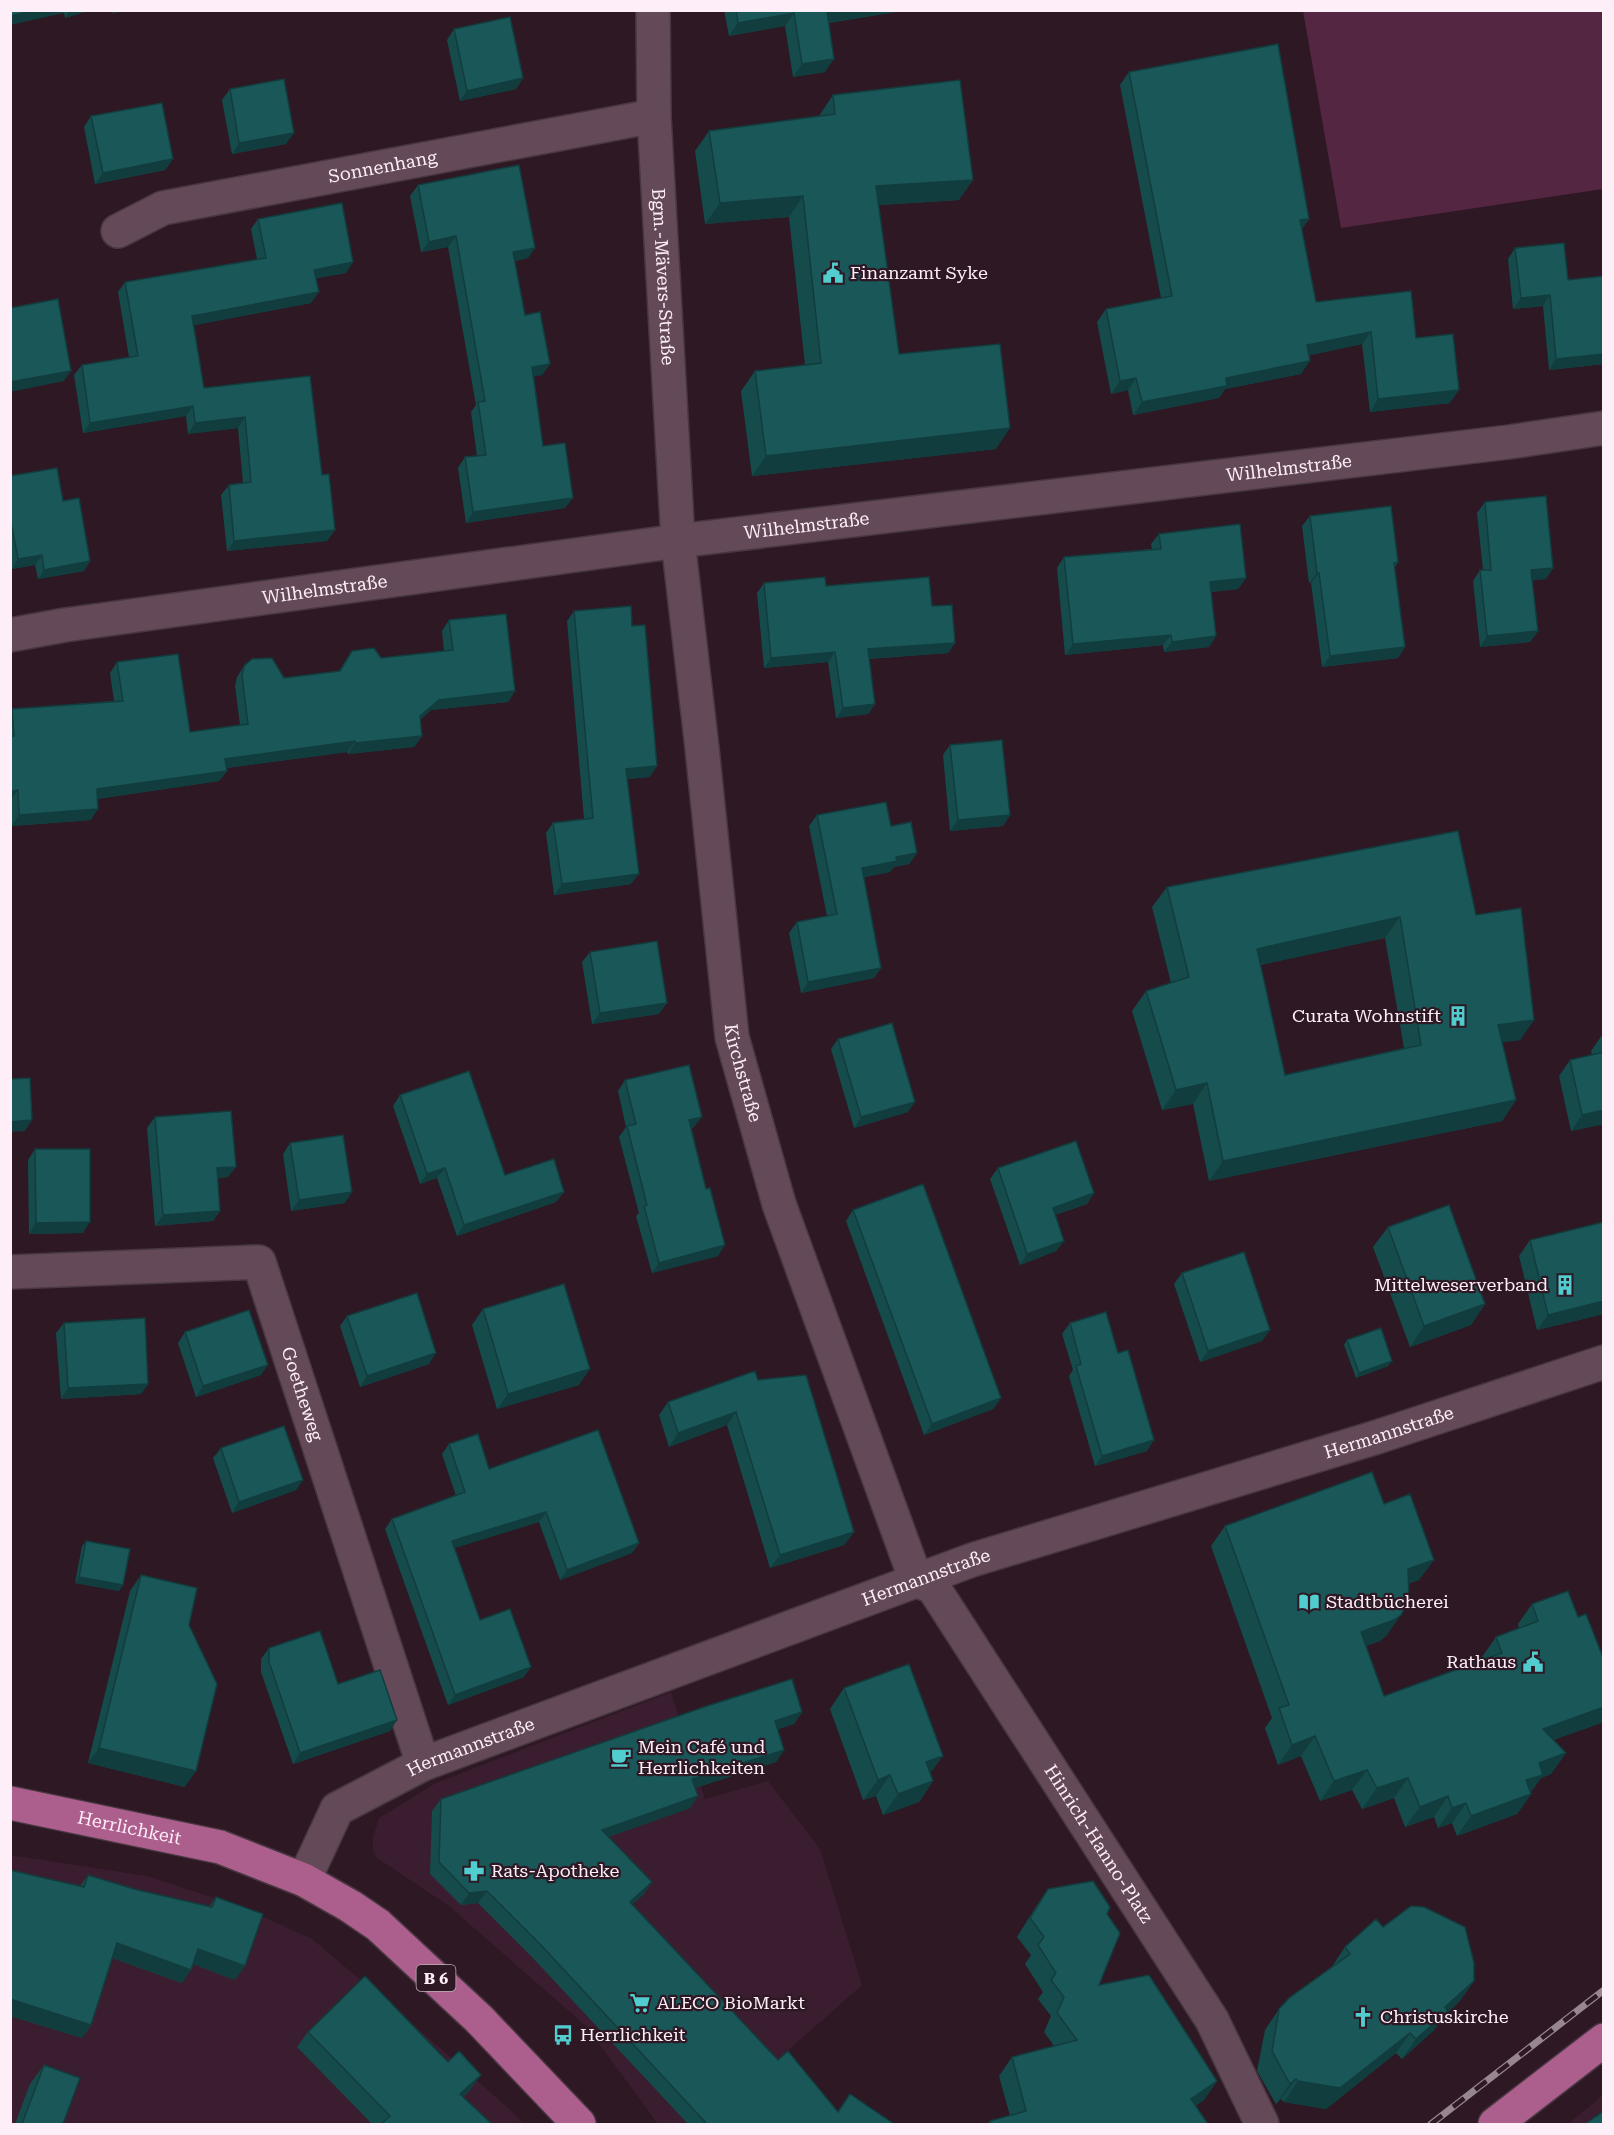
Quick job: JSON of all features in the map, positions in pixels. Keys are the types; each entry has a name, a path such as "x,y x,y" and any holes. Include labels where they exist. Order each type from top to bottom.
{"main road":[{"name":"Herrlichkeit","path":"10,1803 220,1847 304,1880 378,1924 479,2019 579,2124"},
{"path":"1495,2124 1604,2040"}],"street":[{"name":"Bgm.-Mävers-Straße","path":"653,10 654,116 678,542"},
{"name":"Sonnenhang","path":"118,231 163,208 654,116"},
{"name":"Wilhelmstraße","path":"10,635 65,625 678,542 1497,444 1604,428"},
{"name":"Kirchstraße","path":"678,542 732,1037 779,1204 916,1580"},
{"name":"Goetheweg","path":"10,1272 259,1262 423,1764"},
{"name":"Hermannstraße","path":"304,1880 337,1809 423,1764 972,1560 1374,1438 1604,1362"},
{"name":"Hinrich-Hanno-Platz","path":"916,1580 933,1587 1212,2020 1262,2124"}],"shaded area":[{"path":"1303,11 1603,11 1603,189 1341,228"},
{"path":"671,1692 705,1799 768,1781 820,1849 862,1985 708,2124 658,2124 586,2026 449,1906 377,1858 373,1851 373,1837 379,1818 436,1783"},
{"path":"10,1855 147,1876 242,1907 312,1939 399,2012 514,2113 523,2124 11,2124"},
{"path":"1603,2095 1603,2124 1568,2124"}],"building":[{"path":"10,10 36,10 10,16"},
{"path":"736,10 831,10 827,11 834,59 802,64 794,13 738,23"},
{"path":"510,17 523,78 467,91 454,29"},
{"path":"1278,44 1309,219 1300,220 1316,302 1411,291 1416,338 1453,334 1459,390 1378,399 1371,332 1307,345 1310,361 1226,378 1227,386 1142,402 1136,378 1120,381 1106,309 1172,296 1129,72"},
{"path":"284,79 294,133 239,143 230,89"},
{"name":"Finanzamt Syke","path":"960,80 973,180 876,186 899,354 1000,344 1010,428 766,456 755,371 821,363 803,196 720,203 709,131 835,114 833,95"},
{"path":"162,103 173,159 103,173 91,116"},
{"path":"519,165 535,248 513,252 525,315 540,312 550,364 532,367 543,446 565,443 573,498 473,512 465,457 486,455 478,402 485,401 456,236 429,242 418,185"},
{"path":"342,203 353,262 314,270 319,292 192,316 204,388 310,376 322,475 329,474 335,530 234,541 229,485 251,482 245,417 195,423 193,406 90,423 82,365 138,356 125,282 266,258 258,219"},
{"path":"1564,243 1568,280 1604,276 1604,354 1556,359 1550,295 1521,298 1515,248"},
{"path":"58,299 71,371 10,382 10,308"},
{"path":"57,468 63,501 79,498 90,561 44,570 42,555 18,559 10,517 10,476"},
{"path":"1546,496 1553,568 1531,570 1538,631 1487,636 1480,570 1491,570 1485,502"},
{"path":"1391,506 1398,562 1394,563 1405,647 1330,656 1310,516"},
{"path":"1240,524 1246,578 1210,582 1216,636 1172,642 1171,635 1073,644 1064,557 1161,549 1159,534"},
{"path":"825,577 826,586 929,577 932,606 952,605 955,643 868,649 875,704 843,708 835,652 771,658 764,583"},
{"path":"631,606 632,626 645,625 657,766 626,769 639,874 562,884 553,823 593,818 574,611"},
{"path":"506,614 515,691 439,700 420,716 422,736 355,743 355,741 225,759 227,771 97,789 98,809 19,815 18,790 10,792 10,736 14,736 12,709 123,701 117,662 178,654 190,732 248,724 242,676 244,666 252,659 272,658 284,678 340,671 352,651 374,648 381,658 453,650 449,620"},
{"path":"1002,740 1010,815 958,820 950,745"},
{"path":"886,802 891,826 911,822 917,853 896,857 897,861 862,868 881,968 808,982 797,922 837,914 817,815"},
{"name":"Curata Wohnstift","path":"1458,831 1476,915 1521,908 1534,1020 1498,1025 1516,1100 1223,1161 1207,1083 1176,1090 1146,991 1189,977 1167,887","holes":["1400,917 1421,1045 1285,1075 1257,949"]},
{"path":"657,941 667,1003 600,1013 590,952"},
{"path":"892,1023 915,1102 861,1117 838,1039"},
{"path":"1604,1052 1604,1110 1582,1115 1570,1060"},
{"path":"689,1065 702,1117 689,1120 706,1189 710,1188 725,1245 659,1263 627,1126 636,1124 625,1080"},
{"path":"469,1071 505,1175 554,1159 564,1192 464,1225 445,1168 427,1174 400,1095"},
{"path":"30,1078 32,1120 10,1122 10,1079"},
{"path":"231,1111 236,1167 217,1168 220,1211 163,1215 155,1117"},
{"path":"343,1135 352,1192 299,1200 290,1143"},
{"path":"1076,1141 1094,1193 1053,1208 1064,1241 1027,1254 998,1168"},
{"path":"35,1149 90,1149 90,1222 36,1223"},
{"path":"923,1184 1001,1398 932,1424 853,1210"},
{"path":"1449,1205 1485,1304 1424,1326 1388,1227"},
{"name":"Mittelweserverband","path":"1604,1222 1604,1301 1548,1315 1530,1240"},
{"path":"1244,1252 1270,1330 1208,1351 1182,1273"},
{"path":"564,1284 590,1369 508,1394 483,1309"},
{"path":"417,1293 436,1353 367,1376 347,1316"},
{"path":"249,1310 268,1365 203,1386 185,1332"},
{"path":"1106,1312 1118,1353 1128,1350 1154,1440 1102,1456 1076,1366 1081,1364 1070,1323"},
{"path":"145,1318 148,1384 68,1388 64,1323"},
{"path":"1381,1328 1392,1361 1359,1373 1347,1340"},
{"path":"755,1371 758,1380 806,1375 854,1532 780,1555 736,1412 678,1433 668,1402"},
{"path":"284,1426 303,1480 239,1502 221,1448"},
{"path":"598,1430 639,1543 567,1570 546,1512 452,1541 480,1620 510,1609 531,1667 455,1695 392,1519 465,1492 449,1444 478,1434 489,1469"},
{"name":"Rathaus","path":"1372,1472 1384,1504 1410,1494 1434,1560 1408,1569 1409,1599 1401,1615 1394,1620 1361,1632 1384,1696 1502,1653 1496,1637 1538,1621 1532,1604 1568,1591 1578,1617 1586,1614 1604,1660 1604,1707 1543,1729 1566,1753 1539,1763 1543,1775 1526,1780 1531,1794 1471,1816 1466,1803 1452,1808 1448,1796 1420,1807 1408,1778 1377,1788 1367,1770 1334,1781 1315,1736 1292,1745 1279,1708 1289,1705 1225,1526"},
{"path":"86,1541 130,1549 123,1585 79,1577"},
{"path":"141,1575 197,1588 189,1625 217,1684 196,1771 99,1748"},
{"path":"320,1631 338,1684 380,1670 397,1720 300,1753 269,1662 269,1648"},
{"path":"909,1664 943,1756 926,1762 933,1781 898,1794 890,1775 878,1780 844,1688"},
{"path":"792,1679 802,1712 775,1721 784,1750 692,1779 698,1796 602,1830 652,1882 630,1902 778,2060 788,2051 838,2112 850,2094 894,2124 707,2124 540,1944 487,1891 469,1893 439,1862 441,1799 707,1706"},
{"path":"10,1870 84,1887 88,1875 134,1889 212,1907 216,1897 263,1914 245,1966 198,1949 191,1970 117,1943 91,2025 10,1999"},
{"path":"1093,1881 1110,1907 1107,1914 1120,1933 1099,1985 1149,1975 1217,2081 1191,2099 1208,2124 991,2124 990,2121 1026,2111 1012,2057 1077,2040 1057,2013 1064,1997 1051,1980 1056,1973 1038,1945 1044,1937 1030,1918 1048,1889"},
{"name":"Christuskirche","path":"1411,1906 1424,1907 1465,1927 1474,1963 1474,1981 1445,2007 1448,2011 1416,2039 1410,2033 1340,2088 1296,2079 1290,2084 1272,2051 1279,2009 1289,1998 1350,1954 1345,1947 1376,1919 1383,1927"},
{"path":"365,1976 448,2062 459,2051 481,2075 460,2094 492,2124 381,2124 390,2116 308,2032"},
{"path":"44,2065 80,2078 63,2124 22,2124"},
{"path":"1604,2111 1604,2124 1585,2124"}],"railway":[{"path":"1431,2124 1604,1990"}],"place":[{"name":"Finanzamt Syke","path":"833,273"},
{"name":"Curata Wohnstift","path":"1458,1016"},
{"name":"Mittelweserverband","path":"1565,1285"},
{"name":"Stadtbücherei","path":"1309,1602"},
{"name":"Rathaus","path":"1533,1662"},
{"name":"Mein Café und Herrlichkeiten","path":"621,1757"},
{"name":"Rats-Apotheke","path":"474,1871"},
{"name":"ALECO BioMarkt","path":"640,2003"},
{"name":"Christuskirche","path":"1363,2017"},
{"name":"Herrlichkeit","path":"563,2035"}]}
